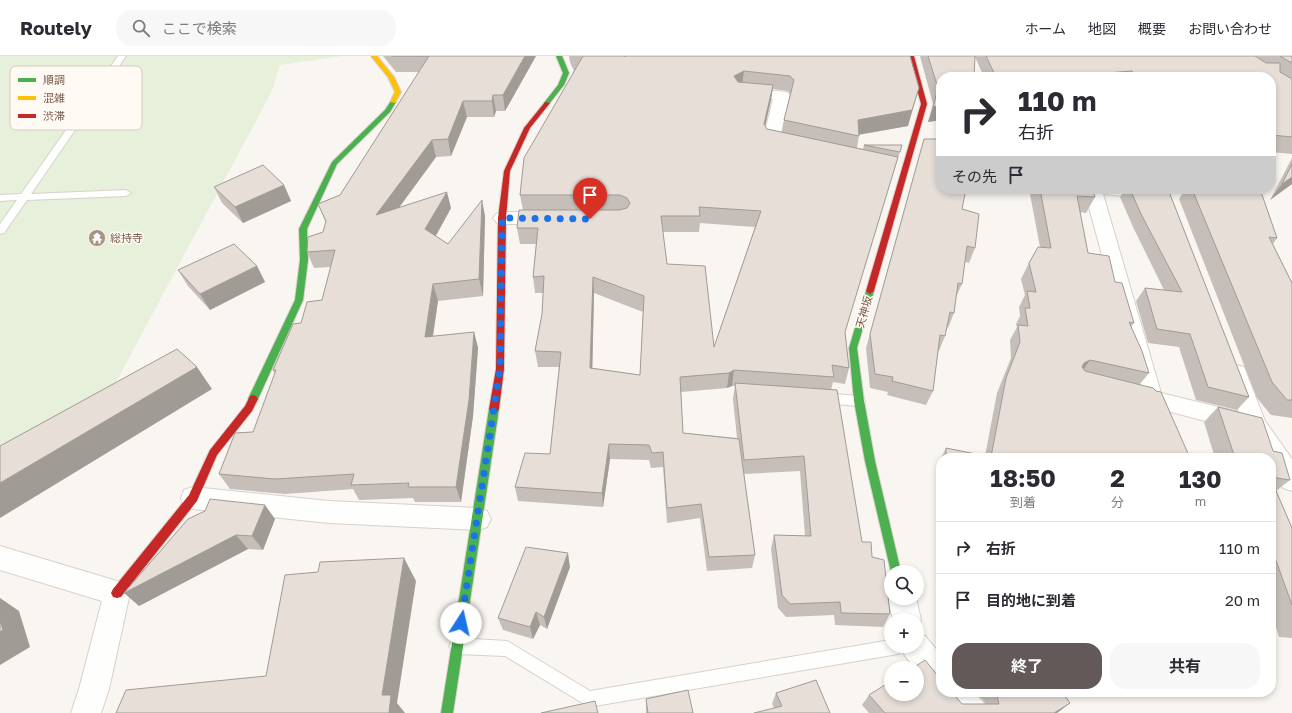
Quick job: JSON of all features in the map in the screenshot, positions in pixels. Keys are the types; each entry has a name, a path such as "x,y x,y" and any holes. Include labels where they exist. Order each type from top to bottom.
{"street":[{"path":"86,713 94,690 117,593 193,498 213,453 249,408 299,300 304,260 303,229 334,163 388,111 398,92 391,76 374,56"},
{"path":"446,713 478,520 500,369 502,218 507,171 527,128 562,85 566,73 559,56"},
{"name":"天神坂","path":"894,565 870,461 859,401 853,348 897,202 897,167 924,104 911,56"},
{"path":"742,93 782,95 771,140 808,148"},
{"path":"1094,194 1145,397 1255,425"},
{"path":"1158,194 1168,195 1171,203"},
{"path":"502,218 565,218"},
{"path":"1230,358 1255,425 1277,454 1292,481"},
{"path":"193,498 329,512 478,520"},
{"path":"0,558 117,593"},
{"path":"921,653 936,671"},
{"path":"958,697 972,713"}],"lane":[{"path":"115,66 122,56"},
{"path":"0,231 70,130"},
{"path":"0,198 24,196 126,194"},
{"path":"812,397 859,401"},
{"path":"457,646 508,648 589,700 884,648"}],"green space":[{"name":"総持寺","path":"0,56 342,56 280,65 271,93 116,382 0,455"}],"building":[{"path":"429,56 525,56 503,95 493,95 492,101 463,101 448,139 432,140 376,215 447,192 425,229 448,244 482,200 479,279 433,284 425,337 474,332 469,400 456,487 408,487 409,483 351,485 354,474 275,479 219,474 235,433 253,432 276,370 273,370 293,324 301,323 307,302 322,300 335,250 307,252 308,237 323,232 326,221 318,204 340,195"},
{"path":"583,56 910,56 919,88 912,110 858,120 859,136 784,120 794,80 790,76 744,71 734,76 738,82 773,85 764,124 767,129 898,157 845,332 849,368 832,365 834,377 734,370 729,373 680,377 683,433 739,439 755,555 709,557 701,504 667,508 663,452 652,453 649,445 609,444 602,493 515,487 525,453 550,454 561,352 535,351 542,314 544,276 533,277 538,228 517,228 519,210 619,210 627,208 630,203 627,198 620,195 520,195 524,158","holes":["699,207 761,211 714,347 705,266 667,264 661,216 700,216","593,277 644,296 640,375 590,368"]},
{"path":"928,56 975,56 974,72 936,72 936,82"},
{"path":"986,56 1255,56 1266,63 1280,63 1280,72 1292,79 1292,137 1276,135 1276,72 994,72"},
{"path":"1280,56 1292,56 1292,63"},
{"path":"936,96 936,106 933,107"},
{"path":"924,139 936,139 936,194 965,194 962,209 979,214 975,248 967,246 962,284 958,283 954,313 950,312 945,336 940,335 933,391 892,381 893,377 875,374 870,334"},
{"path":"864,145 902,145 900,152"},
{"path":"1292,164 1292,177 1282,184"},
{"path":"263,165 284,185 235,207 214,187"},
{"path":"1041,194 1094,194 1095,197 1077,196 1088,253 1109,256 1115,282 1122,283 1134,323 1129,322 1142,351 1149,373 1090,360 1084,363 1082,367 1085,371 1153,388 1156,391 1161,392 1188,453 992,453 1006,378 1020,342 1018,325 1028,326 1025,308 1030,308 1027,291 1036,292 1029,263 1038,247 1051,248"},
{"path":"1132,194 1170,194 1249,397 1208,387 1190,334 1157,329 1145,288 1182,292 1141,214"},
{"path":"1194,194 1262,194 1277,238 1269,237 1292,283 1292,400 1287,400 1272,382"},
{"path":"234,244 257,266 200,294 178,270"},
{"path":"177,349 197,367 0,483 0,446"},
{"path":"735,383 837,390 862,542 871,542 872,557 884,560 884,605 889,605 890,613 841,613 840,602 790,604 782,595 774,535 811,536 804,456 744,460"},
{"path":"1218,407 1262,418 1273,451 1282,453 1290,480 1276,478 1276,453 1233,453"},
{"path":"946,448 971,453 946,453"},
{"path":"1276,491 1292,528 1292,605 1276,561"},
{"path":"210,499 265,505 252,536 236,535 124,593 188,519 205,511"},
{"path":"526,547 568,553 544,617 536,612 530,627 498,618"},
{"path":"404,558 382,695 391,695 389,713 116,713 126,690 266,676 285,575 318,572 320,562"},
{"path":"0,621 3,630 0,632"},
{"path":"925,660 936,673 936,697 956,697 962,704 999,704 997,697 1066,697 1070,703 1054,713 885,713 869,695 884,685 884,701 924,701 924,661"},
{"path":"816,680 830,713 754,713 782,706 776,693"},
{"path":"688,690 693,713 648,713 646,699"},
{"path":"595,701 598,713 541,713"}],"traffic: fast":[{"path":"547,103 561,85 566,73 559,56"},
{"path":"253,399 299,300 304,260 303,229 334,163 388,111 393,102"},
{"path":"870,291 853,348 859,401 870,461 894,565"},
{"path":"447,713 494,409"}],"traffic: slow":[{"path":"374,56 391,77 398,92 393,102"}],"traffic: jam":[{"path":"870,291 924,104 911,56"},
{"path":"494,409 500,369 502,218 507,171 527,128 547,103"},
{"path":"117,593 193,498 213,453 249,408 253,399"}],"place":[{"name":"総持寺","path":"97,238"}],"route":[{"path":"461,623 500,369 502,218 590,219"}]}
